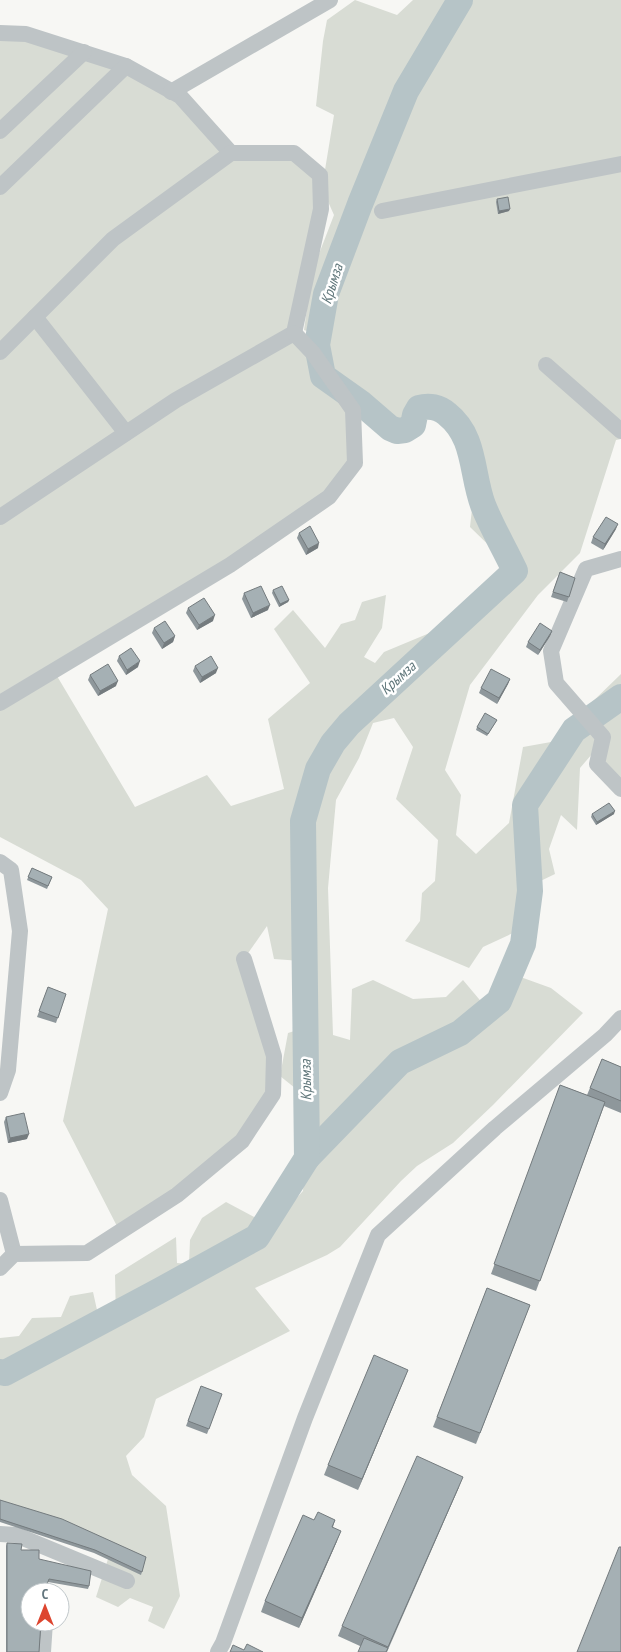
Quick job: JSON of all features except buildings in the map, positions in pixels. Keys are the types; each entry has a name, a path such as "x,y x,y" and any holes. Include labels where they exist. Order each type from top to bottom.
{"street":[{"path":"171,92 330,0"},
{"path":"0,32 26,34 126,66 180,96 231,153"},
{"path":"0,131 84,52"},
{"path":"0,187 126,66"},
{"path":"0,352 113,239 231,153 294,153 320,175 321,209 294,333 176,400 0,517"},
{"path":"382,212 621,164"},
{"path":"35,317 126,433"},
{"path":"0,702 230,565 329,497 355,463 353,410 313,353 294,333"},
{"path":"546,365 621,430"},
{"path":"621,558 586,569 551,651 556,683 603,737 597,764 621,789"},
{"path":"0,862 11,870 20,931 8,1070 0,1093"},
{"path":"0,1268 14,1254 87,1253 177,1195 242,1141 272,1094 274,1056 244,959"},
{"path":"218,1652 305,1418 378,1235 495,1128 605,1035 621,1018"},
{"path":"0,1200 14,1254"},
{"path":"0,1534 16,1535 127,1581"},
{"path":"43,1652 44,1632"}],"shaded area":[{"path":"355,0 397,15 413,0 621,0 621,439 616,440 580,553 538,595 470,685 445,770 461,795 456,835 476,854 509,823 523,747 551,742 621,674 621,782 604,767 604,740 580,768 577,830 561,815 549,849 555,874 528,887 528,926 483,947 469,968 405,941 420,921 422,893 435,881 438,840 396,799 413,747 394,718 373,723 359,758 336,800 328,888 333,1035 350,1040 352,989 373,980 413,999 446,997 463,980 484,1005 515,975 551,988 583,1013 453,1143 417,1166 401,1181 340,1247 327,1255 255,1288 290,1331 156,1399 144,1437 126,1456 132,1475 166,1506 180,1596 164,1629 148,1621 153,1607 130,1598 118,1607 96,1597 108,1559 0,1503 0,1338 19,1336 32,1318 61,1317 70,1296 93,1292 99,1319 116,1319 115,1275 176,1237 177,1263 189,1264 190,1240 202,1218 226,1202 271,1226 303,1191 310,1100 280,1076 288,1033 307,1027 315,962 274,959 267,926 244,959 274,1056 273,1094 242,1141 120,1232 63,1121 108,909 81,880 0,837 0,33 26,34 180,96 231,153 294,153 320,175 294,333 318,359 319,335 304,330 312,272 334,215 322,188 334,115 316,106 327,20","holes":["353,411 399,420 437,417 477,465 470,527 515,571 481,614 456,622 384,652 375,663 364,657 382,628 386,595 362,602 355,620 341,624 325,648 293,610 274,629 310,683 268,719 284,789 231,806 207,775 135,807 54,671 329,497 355,463"]}],"waterway":[{"name":"Крымза","path":"0,1372 5,1373 257,1237 307,1158 303,821 318,769 333,743 349,724 515,571 483,505 468,444 456,423 441,410 434,407 426,407 419,408 413,425 405,430 397,431 390,428 361,403 323,376 317,345 326,294 406,91 460,0"},
{"path":"307,1158 400,1062 460,1033 499,1001 523,944 530,891 525,805 574,730 621,697"}]}
